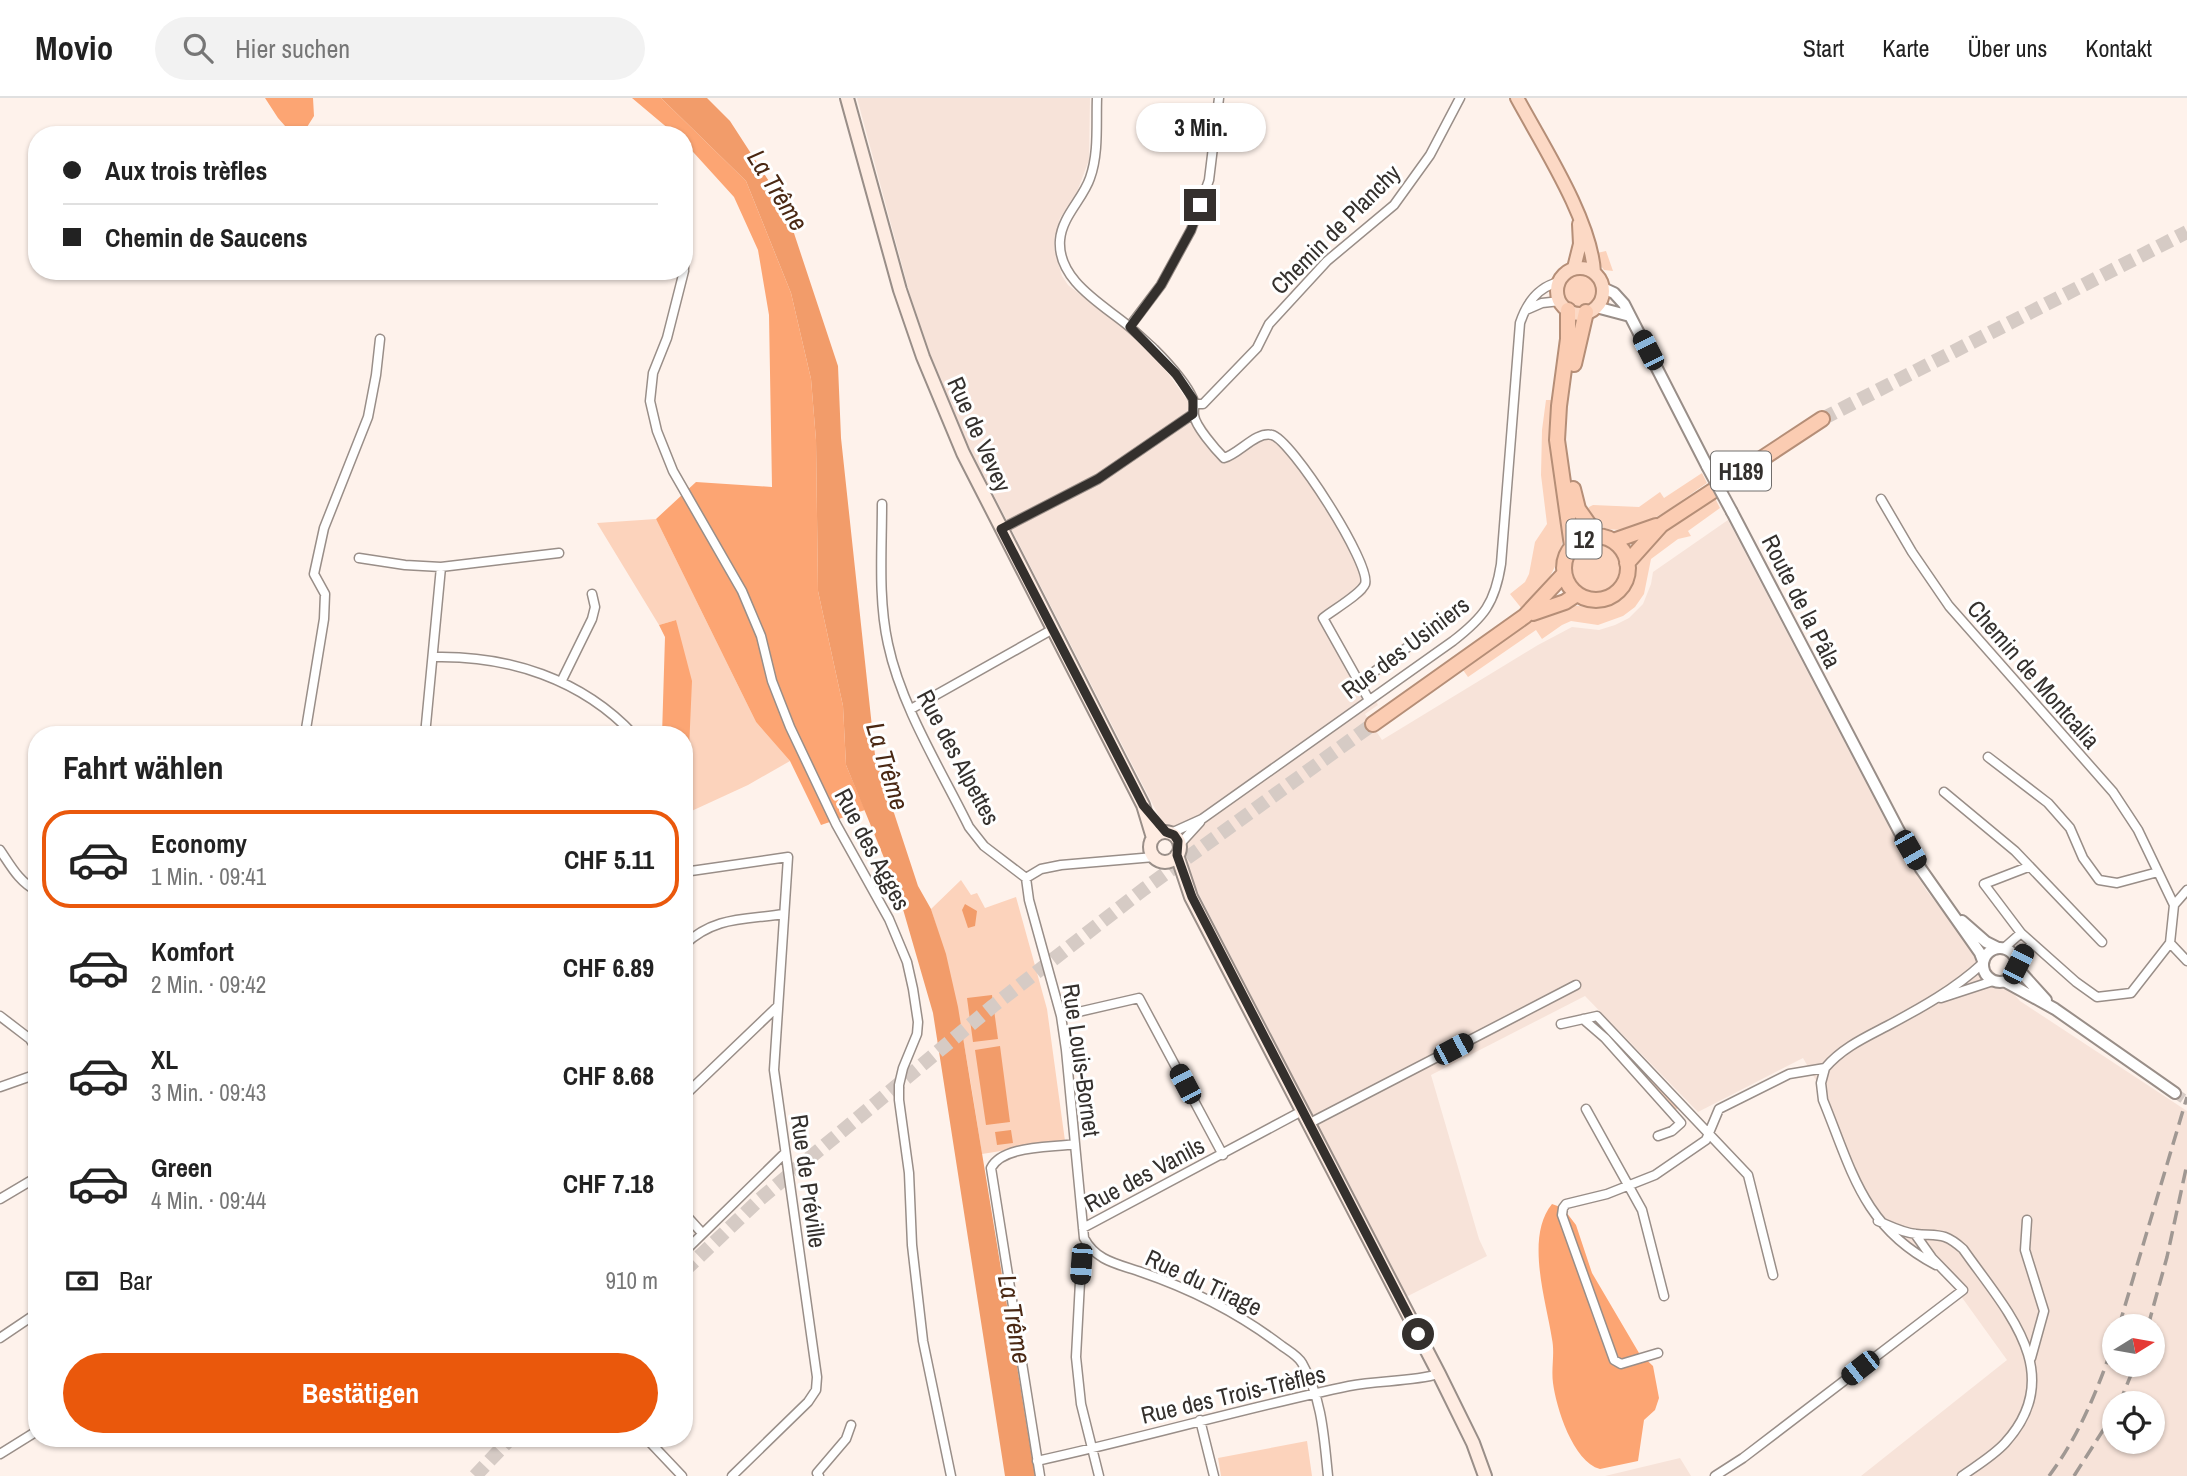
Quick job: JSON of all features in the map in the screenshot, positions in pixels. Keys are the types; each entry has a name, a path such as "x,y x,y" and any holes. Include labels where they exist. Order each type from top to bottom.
{"highway":[{"name":"12","path":"1564,305 1568,339 1557,440 1572,546"},
{"name":"12","path":"1591,310 1578,340 1570,390 1567,442 1571,481 1578,509 1597,536"},
{"name":"H189","path":"1613,541 1661,524 1822,419"},
{"name":"H189","path":"1627,563 1661,524"},
{"name":"12","path":"1597,536 1613,541 1623,552 1627,563 1622,587 1614,595 1594,600 1577,594 1569,587 1564,574 1565,560 1572,546 1584,538 1597,536"},
{"path":"1373,724 1525,616 1564,574"},
{"path":"1525,616 1564,602 1577,594"}],"main road":[{"name":"Rue de Vevey","path":"847,98 898,282 923,358 962,453 1143,805 1153,838 1150,849 1192,897"},
{"path":"1517,98 1589,238 1594,272"},
{"path":"1574,268 1580,239 1578,217"},
{"path":"1559,282 1574,268 1584,268 1594,272 1603,288"},
{"name":"12","path":"1559,282 1558,292 1564,305"},
{"name":"12","path":"1591,310 1602,298 1603,288"},
{"path":"1564,305 1576,313 1591,310"},
{"name":"Rue de Vevey","path":"1143,805 1168,833 1177,838 1192,897 1492,1476"},
{"path":"1153,838 1159,833 1168,833"},
{"path":"1159,859 1170,860 1178,850"},
{"name":"Rue de Vevey","path":"1473,1443 1485,1476"}],"street":[{"path":"1097,98 1096,151 1091,176 1064,224 1060,239 1066,268 1075,282 1130,327 1176,374 1224,458 1232,456 1261,436 1270,434 1279,438 1297,459 1345,532 1366,573 1365,584 1323,618 1369,700"},
{"path":"1130,327 1161,285 1191,230 1209,180 1219,98"},
{"name":"Chemin de Planchy","path":"1001,529 1098,479 1203,404 1257,348 1269,324 1327,261 1394,205 1430,155 1460,98"},
{"name":"Rue des Agges","path":"682,280 667,338 653,373 650,401 657,430 673,471 742,591 761,636 772,681 790,727 836,824 889,919 910,975 918,1022 917,1034 901,1077 899,1100 909,1173 912,1245 923,1341 951,1476"},
{"name":"Rue des Usiniers","path":"1168,833 1202,819 1468,629 1486,611 1494,596 1501,564 1520,323 1534,294 1545,286 1559,282"},
{"name":"Route de la Pâla","path":"1603,288 1618,298 1630,316 1899,831 1983,962"},
{"path":"1526,310 1542,303 1564,305"},
{"path":"1591,310 1630,316"},
{"path":"306,726 324,619 325,594 314,574 324,528 368,417 380,339"},
{"name":"Chemin de Montcalia","path":"1881,499 1912,552 1949,606 2113,792 2138,830 2174,905"},
{"name":"Rue des Alpettes","path":"883,504 882,590 888,643 901,688 969,827 984,846 1026,878"},
{"path":"359,558 441,567 559,554"},
{"path":"426,726 441,567"},
{"path":"561,682 592,619 595,607 592,594"},
{"path":"1359,682 1439,625"},
{"path":"911,709 1052,629"},
{"path":"433,657 480,658 525,667 582,692 624,726"},
{"path":"1988,757 2048,803 2070,828 2083,858 2099,880 2118,883 2158,872"},
{"path":"1944,792 2049,884 2102,942"},
{"name":"Rue des Usiniers","path":"1178,850 1202,819"},
{"path":"0,850 14,872 28,886"},
{"name":"Rue de Préville","path":"693,871 788,857 775,1070 817,1377 816,1390 808,1402 732,1476"},
{"path":"1026,878 1041,869 1061,865 1159,859"},
{"path":"2028,867 1984,884 2021,933 2097,997 2131,993 2170,943 2174,905 2187,890"},
{"name":"Rue Louis-Bornet","path":"1026,878 1066,1050 1083,1228 1090,1250"},
{"name":"Route de la Pâla","path":"1943,901 1986,942 2001,948"},
{"path":"693,937 699,931 717,923 784,914"},
{"path":"1940,1267 1893,1236 1878,1221 1862,1194 1823,1100 1821,1083 1825,1068 1838,1053 1934,1000 1983,962 1990,951 2001,948 2021,933"},
{"path":"2006,982 2014,977 2031,943"},
{"path":"2170,943 2187,961"},
{"path":"2001,948 2015,955 2018,966 2056,1009"},
{"path":"1983,962 1985,974 1993,981"},
{"path":"1934,1000 1993,981 2006,982 2056,1009 2175,1093"},
{"path":"1308,1125 1576,985"},
{"path":"1060,1016 1139,998 1223,1155"},
{"path":"693,1087 778,1006"},
{"path":"0,1016 28,1037"},
{"path":"1561,1024 1597,1016 1748,1175 1773,1275"},
{"path":"1583,1019 1613,1047 1681,1123 1672,1131 1658,1136"},
{"path":"1613,1047 1620,1040"},
{"path":"1658,1353 1621,1364 1614,1360 1562,1215 1563,1208 1566,1204 1607,1194 1655,1175 1706,1140 1720,1109 1790,1074 1825,1068"},
{"path":"0,1087 28,1077"},
{"path":"1676,1117 1685,1108"},
{"path":"1586,1109 1642,1210 1664,1296"},
{"name":"Rue des Vanils","path":"1083,1228 1302,1111"},
{"path":"1040,1476 991,1168 995,1160 1009,1153 1075,1144"},
{"path":"693,1242 785,1153"},
{"path":"0,1199 28,1182"},
{"path":"1962,1476 2003,1445 2018,1425 2032,1387 2031,1358 2044,1311 2025,1250 2027,1220"},
{"path":"1878,1221 1914,1234 1938,1234 1951,1238 1963,1249 2021,1334 2031,1358"},
{"path":"693,1223 702,1233"},
{"path":"1715,1476 1743,1458 1963,1290 1940,1267 1914,1234"},
{"path":"1090,1250 1081,1264 1076,1357 1081,1404 1099,1476"},
{"name":"Rue du Tirage","path":"1090,1250 1100,1258 1152,1276 1226,1309 1261,1329 1301,1360 1321,1410 1328,1476"},
{"path":"0,1338 28,1319"},
{"name":"Rue des Trois-Trèfles","path":"1037,1461 1200,1420 1352,1386 1420,1379 1439,1374"},
{"path":"1200,1420 1214,1476"},
{"path":"819,1476 817,1473 846,1438 851,1425"},
{"path":"0,1454 28,1437"},
{"path":"655,1447 682,1476"}],"shaded area":[{"path":"265,98 313,98 314,116 308,126 285,126"},
{"path":"632,98 661,98 690,126 665,126"},
{"path":"661,98 707,98 730,121 785,206 838,366 841,438 875,755 918,886 931,909 946,954 958,1007 1035,1476 1005,1476 933,1013 898,892 846,765 843,706 818,591 816,440 811,379 791,293 746,181 693,129 693,126 690,126"},
{"path":"857,98 1090,98 1089,160 1075,197 1060,218 1054,240 1062,276 1068,285 1138,339 1160,362 1224,452 1229,454 1271,432 1279,435 1298,457 1347,528 1370,577 1366,594 1330,620 1378,705 1365,714 1382,740 1572,627 1599,630 1629,618 1643,604 1653,572 1728,520 1891,831 1926,890 1967,942 2020,1001 2187,1111 2187,1476 1861,1476 2007,1360 1940,1267 1894,1231 1862,1194 1821,1089 1803,1058 1698,1112 1585,996 1431,1075 1479,1239 1487,1256 1406,1297 965,439 938,380 916,317"},
{"path":"693,129 746,181 791,293 811,379 816,440 818,591 843,706 846,765 865,810 821,825 790,761 756,722 656,519 696,482 772,487 769,315 758,250 734,197 693,152"},
{"path":"1606,251 1613,271 1604,270 1600,265 1597,253"},
{"path":"1580,274 1592,278 1596,290 1592,302 1580,306 1568,302 1564,290 1568,278"},
{"path":"1546,400 1554,400 1563,539 1552,573 1539,592 1522,609 1510,594 1525,582 1535,542 1547,524 1541,475"},
{"path":"1702,473 1707,483 1663,513 1630,528 1614,530 1599,525 1586,513 1593,505 1639,507 1660,492 1664,498"},
{"path":"1715,498 1720,508 1688,531 1691,536 1678,539 1651,559 1644,594 1635,607 1623,616 1598,625 1571,621 1542,639 1536,630 1468,677 1463,670 1518,630 1553,611 1576,606 1600,608 1620,601 1632,586 1640,559 1655,540"},
{"path":"656,519 756,722 790,761 748,785 693,810 693,726 684,726 676,620 659,625 597,523"},
{"path":"1596,543 1614,550 1621,568 1614,586 1596,593 1578,586 1571,568 1578,550"},
{"path":"676,620 692,681 690,726 662,726 665,637 659,625"},
{"path":"961,880 971,895 977,893 985,908 1016,897 1047,1009 1065,1141 982,1154 955,1000 931,909"},
{"path":"965,904 977,911 975,926 968,928 962,910"},
{"path":"992,995 998,1039 973,1042 967,998"},
{"path":"1622,1044 1678,1105 1677,1109 1672,1109 1618,1047"},
{"path":"1000,1046 1010,1122 986,1125 975,1050"},
{"path":"1011,1130 1013,1143 997,1145 995,1132"},
{"path":"1552,1204 1563,1208 1576,1225 1592,1273 1639,1353 1653,1366 1659,1398 1655,1410 1644,1420 1638,1461 1600,1469 1590,1464 1574,1445 1562,1419 1553,1383 1553,1345 1542,1288 1539,1251 1544,1218"},
{"path":"1307,1441 1312,1476 1221,1476 1218,1458"},
{"path":"1680,1458 1691,1476 1605,1476"}],"tunnel":[{"path":"1822,419 2187,232"},
{"path":"693,1262 760,1199 993,1006 1144,889 1373,724"},
{"path":"2175,1093 2187,1101"},
{"path":"475,1476 502,1447"}],"railway":[{"path":"2123,1314 2187,1097"},
{"path":"2151,1314 2187,1164"},
{"path":"2049,1476 2070,1445 2102,1374"},
{"path":"2124,1391 2130,1377"},
{"path":"2074,1476 2102,1432"}],"route":[{"path":"1200,205 1191,230 1161,285 1130,327 1176,374 1193,399 1193,414 1098,479 1001,529 1143,805 1166,832 1174,835 1178,841 1180,845 1177,855 1192,897 1418,1334"}],"water label":[{"name":"La Trême","path":"778,190"},
{"name":"La Trême","path":"888,766"},
{"name":"La Trême","path":"1015,1319"}]}
